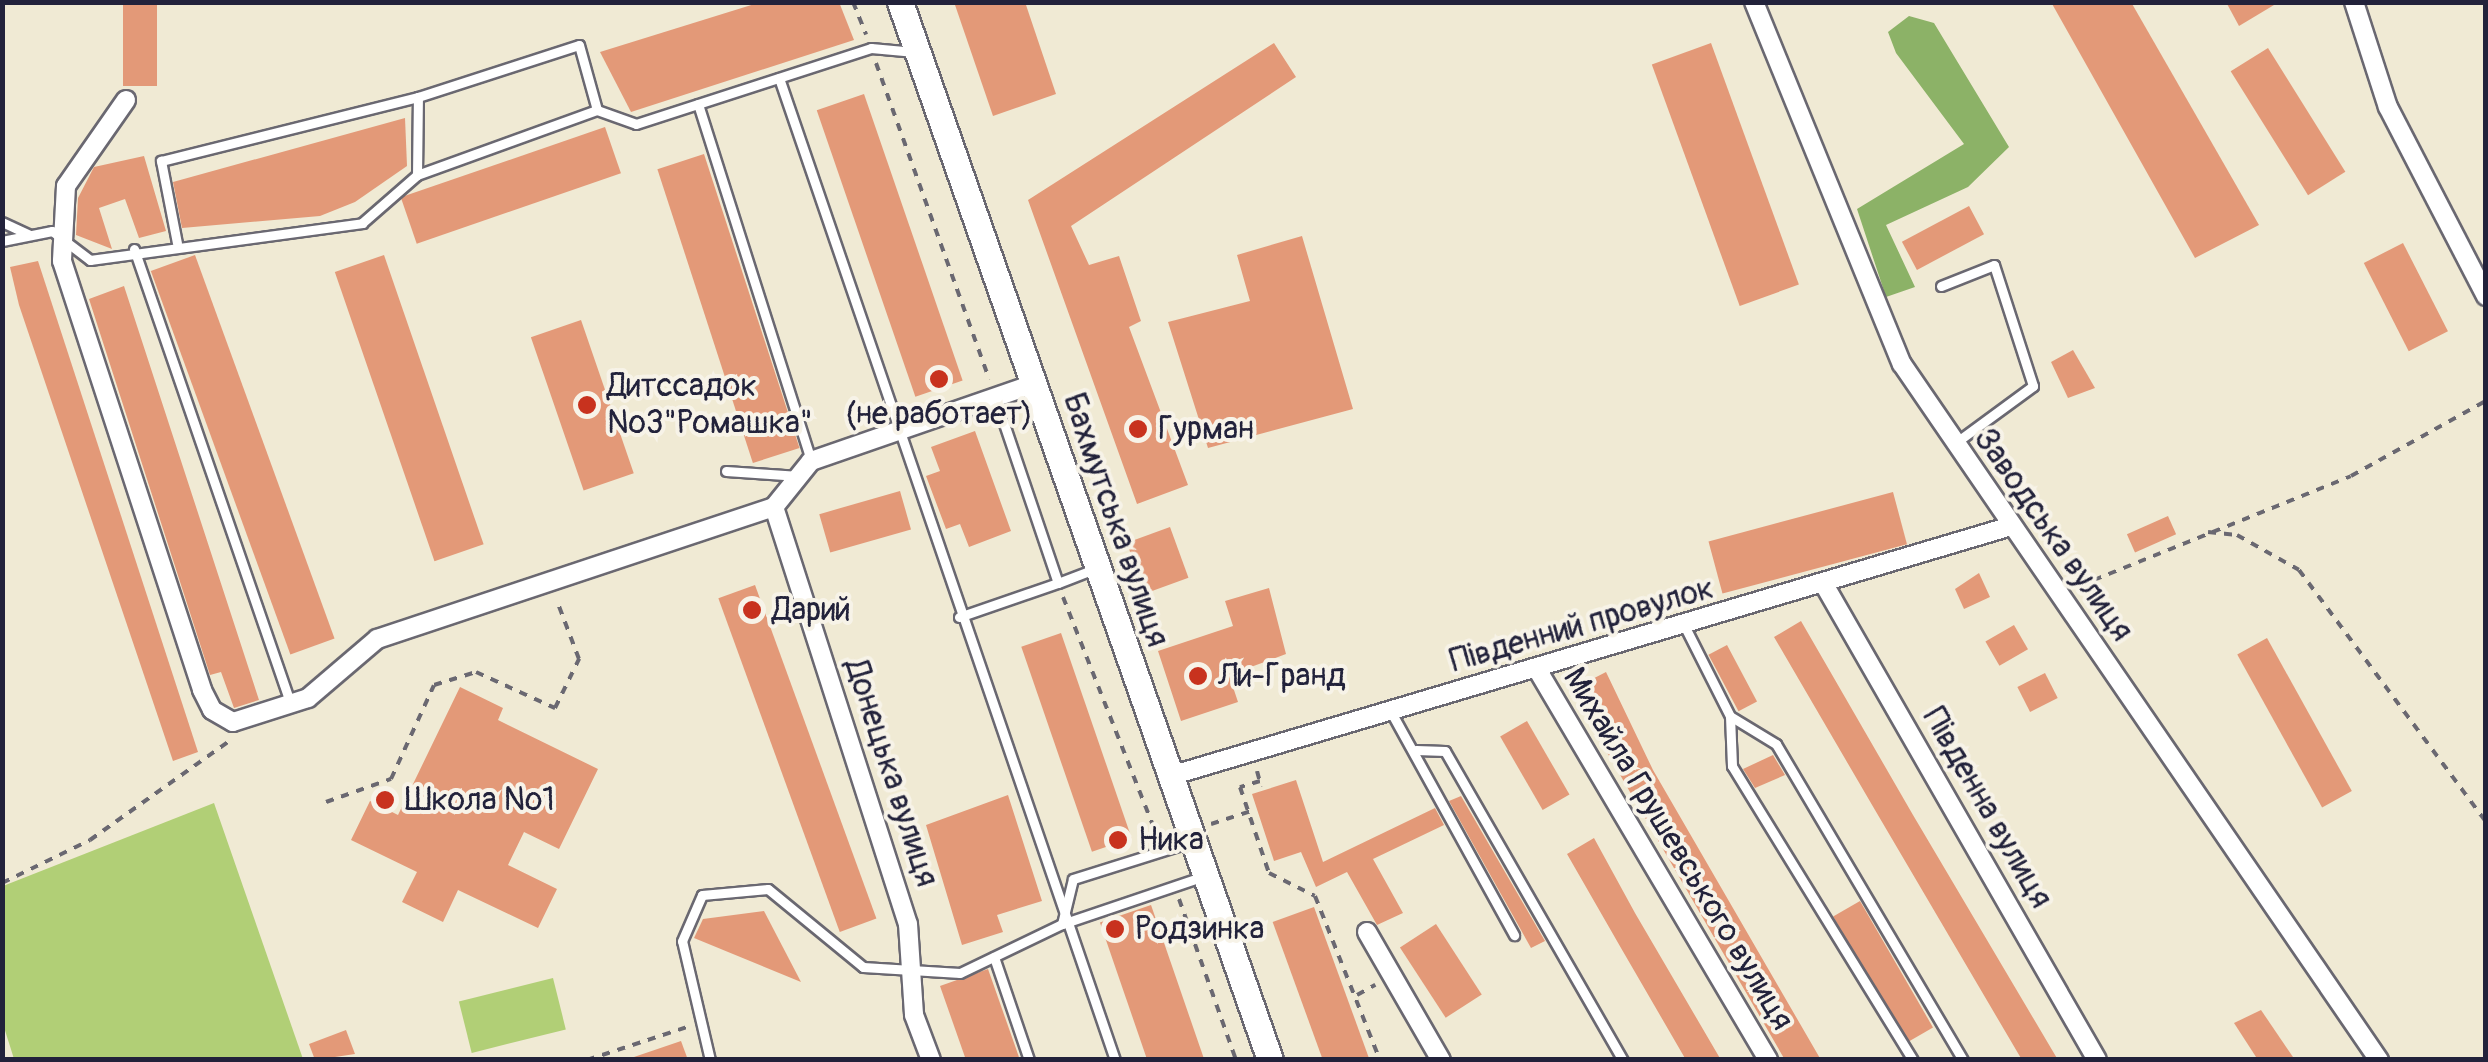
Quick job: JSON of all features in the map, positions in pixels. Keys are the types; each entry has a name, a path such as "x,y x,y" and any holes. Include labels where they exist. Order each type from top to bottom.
{"street":[{"name":"Бахмутська вулиця","path":"900,2 1270,1060"},
{"name":"Заводська вулиця","path":"1754,2 1862,276 1953,445 2379,1060"},
{"path":"2354,2 2388,107 2486,296"},
{"path":"126,100 66,186 62,261 202,690 212,710 256,722 290,706 377,639 774,507 805,468 1033,384"},
{"name":"Донецька вулиця","path":"774,507 908,924 911,970 931,1060"},
{"name":"Південний провулок","path":"1170,776 1825,586 2008,527"},
{"name":"Південна вулиця","path":"1825,586 2097,1060"},
{"name":"Михайла Грушевського вулиця","path":"1537,669 1768,1060"},
{"path":"1367,932 1441,1060"}],"lane":[{"path":"178,243 162,160 418,97 580,45 597,110"},
{"path":"2,241 52,231 90,260 178,243 362,222 417,175 597,110 636,124 871,48 918,52"},
{"path":"778,78 1062,924 1115,1060"},
{"path":"417,175 418,97"},
{"path":"698,104 805,468 726,471"},
{"path":"2,222 30,236"},
{"path":"134,250 290,706"},
{"path":"1941,286 1994,264 2033,386 1953,445"},
{"path":"995,398 1058,583"},
{"path":"960,617 1098,568"},
{"path":"1685,626 1730,716 1732,766 1913,1060"},
{"path":"1391,712 1416,750 1514,935"},
{"path":"1730,716 1776,744 1963,1060"},
{"path":"1416,750 1445,752 1623,1060"},
{"path":"1062,924 1073,879 1194,842"},
{"path":"710,1060 696,1024 682,941 702,895 768,889 863,967 960,973 1062,924 1205,876"},
{"path":"994,957 1029,1060"}],"path":[{"path":"854,2 995,398"},
{"path":"2056,596 2204,531 2350,476 2486,401"},
{"path":"2204,531 2238,535 2299,570 2486,822"},
{"path":"326,802 391,780 434,685 476,672 555,708 579,659 550,582"},
{"path":"1058,583 1162,851"},
{"path":"2,883 90,840 256,722"},
{"path":"1260,781 1240,787 1269,874 1315,896 1380,1060"},
{"path":"1175,888 1236,1060"},
{"path":"587,1060 696,1024"}],"green space":[{"path":"1909,16 1934,23 2009,147 1968,187 1886,225 1915,287 1886,297 1857,209 1964,144 1896,53 1888,32"},
{"path":"214,803 303,1059 14,1059 3,1024 3,886"},
{"path":"553,978 566,1029 472,1053 459,1001"}],"building":[{"path":"123,2 157,2 157,86 123,86"},
{"path":"761,2 839,2 854,40 631,112 600,52"},
{"path":"954,2 1025,2 1056,94 993,116"},
{"path":"2051,2 2131,2 2259,225 2195,258"},
{"path":"2226,2 2279,2 2239,26"},
{"path":"1274,43 1296,77 1071,226 1089,265 1119,256 1141,321 1129,327 1188,485 1137,504 1028,200"},
{"path":"1711,43 1799,285 1740,306 1652,65"},
{"path":"2268,48 2345,172 2308,195 2231,71"},
{"path":"864,94 963,380 915,397 817,110"},
{"path":"405,118 407,166 355,202 320,216 182,228 173,182"},
{"path":"605,127 621,173 417,244 401,197"},
{"path":"704,154 799,448 753,463 657,169"},
{"path":"144,156 166,231 139,238 125,199 99,208 112,249 76,235 78,198 94,167"},
{"path":"1969,206 1984,234 1917,270 1902,242"},
{"path":"1302,236 1353,409 1208,448 1168,322 1250,301 1237,255"},
{"path":"2403,243 2448,331 2409,351 2364,263"},
{"path":"195,255 335,638 290,654 151,271"},
{"path":"384,255 484,544 434,561 335,272"},
{"path":"38,261 198,752 173,761 19,305 10,267"},
{"path":"124,286 259,700 234,708 221,672 210,675 89,299"},
{"path":"581,320 634,473 584,490 531,337"},
{"path":"2073,350 2095,388 2068,398 2051,362"},
{"path":"975,431 1011,531 969,547 960,524 946,529 926,476 940,471 931,447"},
{"path":"900,491 911,529 830,553 819,514"},
{"path":"1893,492 1907,544 1722,594 1709,541"},
{"path":"2168,516 2176,534 2135,553 2127,534"},
{"path":"1170,527 1188,578 1145,593 1127,543"},
{"path":"1979,573 1990,597 1964,609 1955,589"},
{"path":"755,585 876,919 840,932 718,598"},
{"path":"1269,588 1286,654 1229,675 1238,702 1181,721 1158,651 1233,626 1225,601"},
{"path":"1801,621 2058,1060 2022,1060 1875,810 1774,637"},
{"path":"2014,625 2028,649 1999,666 1985,642"},
{"path":"1061,633 1132,838 1092,852 1021,647"},
{"path":"2267,638 2352,791 2322,808 2237,654"},
{"path":"1727,645 1757,702 1739,711 1708,655"},
{"path":"1606,672 1653,770 1821,1060 1785,1060 1571,690"},
{"path":"2045,673 2058,698 2030,712 2017,687"},
{"path":"460,687 503,708 498,720 598,769 559,849 524,832 508,865 557,889 538,928 458,890 443,922 402,902 417,872 351,840 370,801 398,815"},
{"path":"1527,721 1570,795 1543,810 1500,736"},
{"path":"1773,755 1785,775 1755,788 1743,769"},
{"path":"1296,780 1323,862 1435,808 1444,825 1373,859 1403,913 1377,925 1347,872 1316,887 1301,852 1274,861 1252,794"},
{"path":"1008,795 1042,901 997,915 1003,932 962,945 926,825"},
{"path":"1461,796 1545,941 1531,948 1449,801"},
{"path":"1594,838 1721,1060 1686,1060 1567,854"},
{"path":"1860,901 1933,1027 1906,1043 1833,916"},
{"path":"1151,905 1204,1060 1147,1060 1100,923"},
{"path":"1314,907 1370,1060 1323,1060 1273,922"},
{"path":"764,911 801,982 694,938 703,919"},
{"path":"1436,924 1482,994 1446,1018 1400,947"},
{"path":"988,969 1020,1060 966,1060 940,986"},
{"path":"2261,1010 2295,1060 2258,1060 2234,1023"},
{"path":"346,1030 355,1054 315,1060 309,1044"},
{"path":"681,1041 688,1060 635,1060 634,1057"}],"place":[{"name":"(не работает)","path":"939,379"},
{"name":"Дитссадок №3\"Ромашка\"","path":"587,405"},
{"name":"Гурман","path":"1138,429"},
{"name":"Дарий","path":"752,610"},
{"name":"Ли-Гранд","path":"1198,676"},
{"name":"Школа №1","path":"385,800"},
{"name":"Ника","path":"1118,840"},
{"name":"Родзинка","path":"1115,929"}]}
